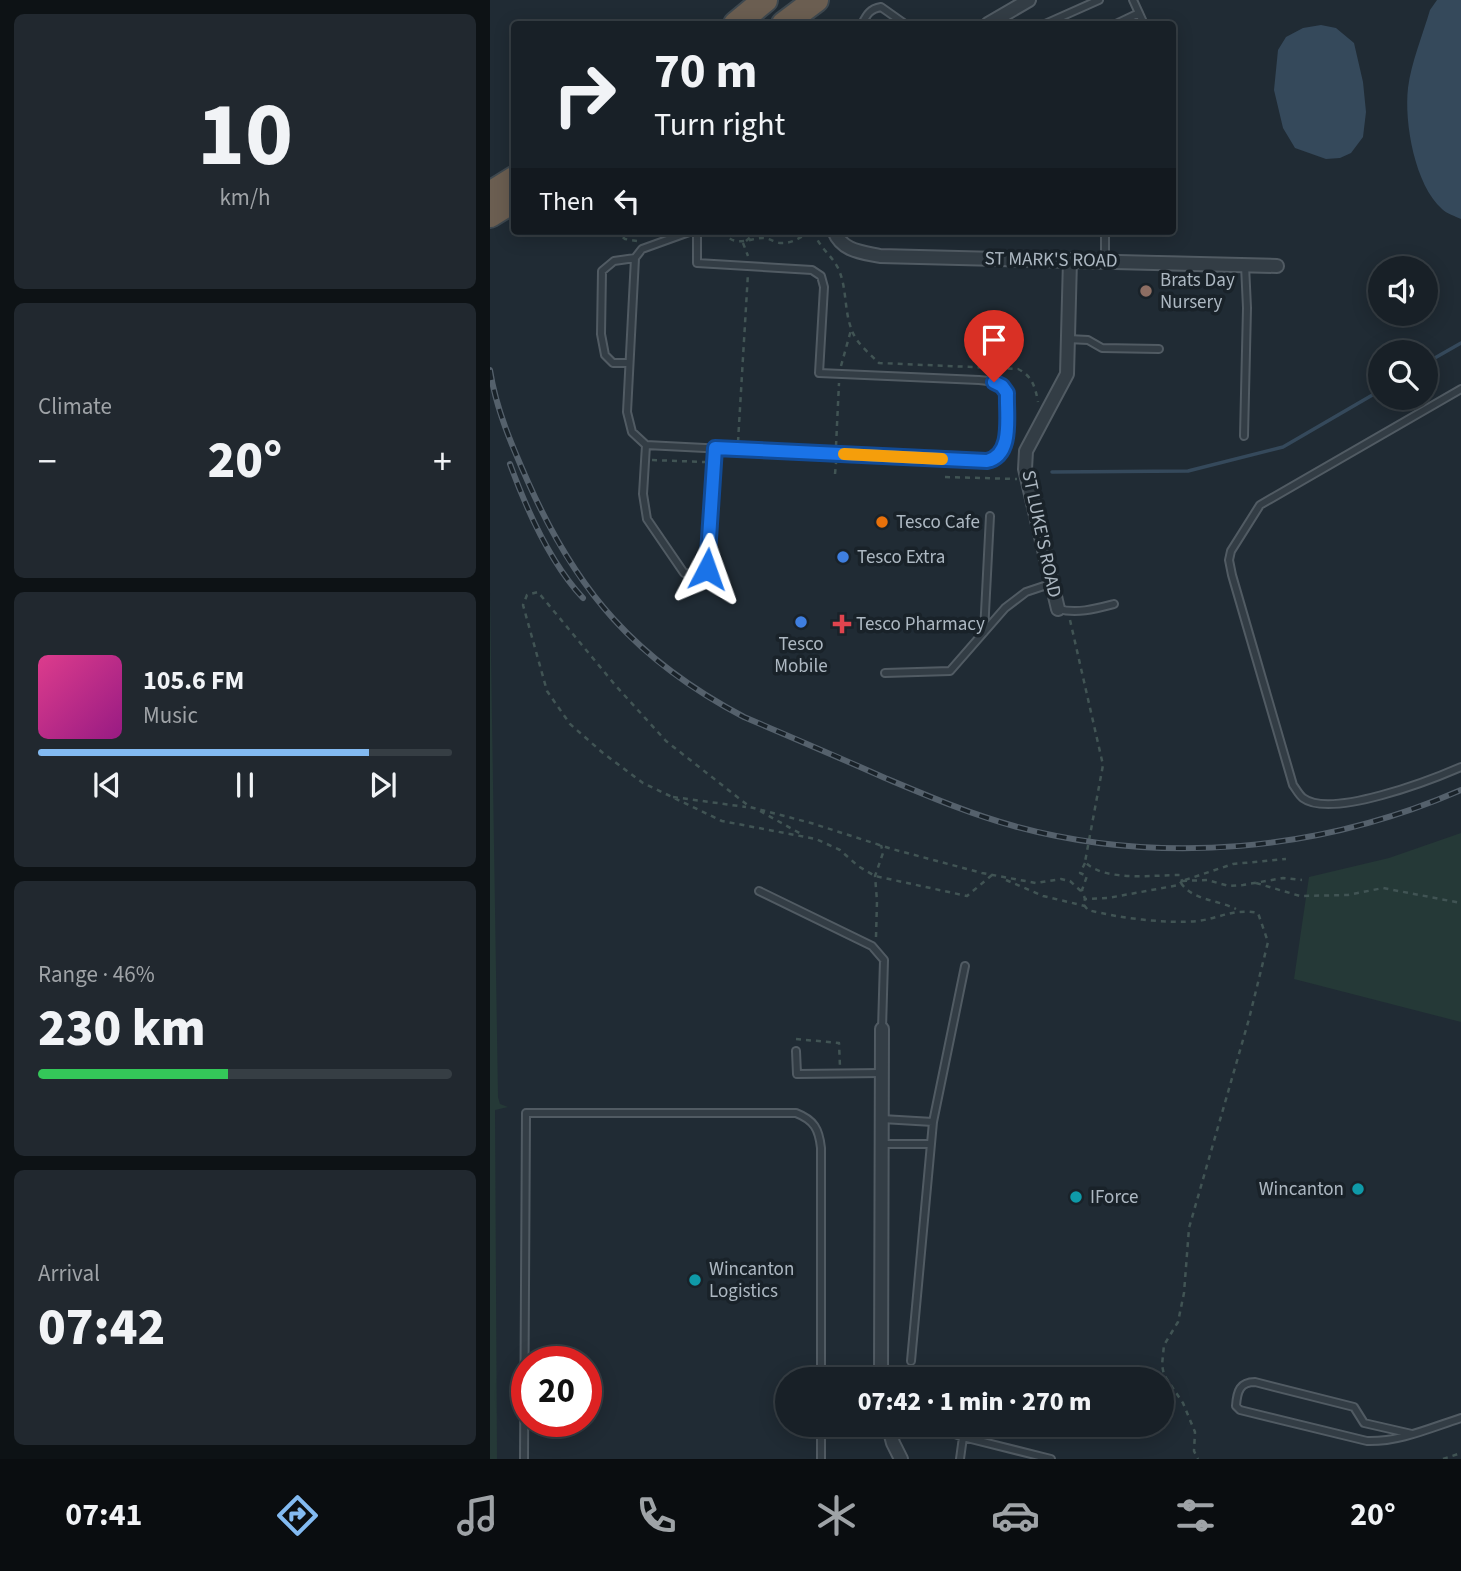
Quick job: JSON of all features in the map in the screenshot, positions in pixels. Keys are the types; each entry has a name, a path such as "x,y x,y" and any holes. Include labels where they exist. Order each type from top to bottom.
{"highway":[{"path":"740,21 767,0"},
{"path":"767,0 769,21"},
{"path":"788,21 817,0"},
{"path":"490,194 511,181"},
{"path":"490,215 511,202"}],"street":[{"path":"995,21 1029,0"},
{"name":"ST MARK'S ROAD","path":"835,235 837,240 850,249 880,256 1277,266"},
{"name":"ST LUKE'S ROAD","path":"1058,609 1026,478 1026,451 1067,374 1070,260"},
{"path":"881,1367 882,1029"},
{"path":"893,1437 901,1459"}],"lane":[{"path":"1052,21 1099,0"},
{"path":"1133,0 1143,21"},
{"path":"864,21 873,8 881,6 901,21"},
{"path":"1122,21 1139,13"},
{"path":"682,235 642,249 635,258 627,412 632,432 646,445 987,461 1002,454 1006,444 1007,393 1002,386 994,382 819,373 824,287 821,276 812,270 697,263 694,235"},
{"path":"1105,235 1105,261"},
{"path":"629,363 613,363 605,355 601,334 602,271 614,261 635,258"},
{"path":"1244,436 1247,308 1245,265"},
{"path":"1068,339 1088,340 1102,348 1159,349"},
{"path":"1461,389 1260,505 1238,537 1229,560 1293,785 1304,799 1333,804 1363,799 1429,781 1461,767"},
{"path":"646,445 643,494 647,519 684,573 695,574 707,569 715,448"},
{"path":"984,632 990,516"},
{"path":"885,673 950,671 1005,608 1026,592 1051,584"},
{"path":"1058,609 1068,612 1085,611 1114,604"},
{"path":"759,891 874,949 884,960 882,1029"},
{"path":"911,1361 933,1122 965,966"},
{"path":"796,1051 797,1074 882,1073"},
{"path":"524,1459 526,1113 796,1113 809,1118 819,1131 821,1148 821,1367"},
{"path":"882,1119 933,1122"},
{"path":"882,1144 931,1144"},
{"path":"1412,1434 1364,1423 1354,1407 1345,1404 1255,1382 1248,1382 1238,1390 1236,1406 1240,1410 1367,1441 1383,1441 1412,1434 1461,1418"},
{"path":"821,1437 821,1459"},
{"path":"960,1459 963,1437 1051,1459"}],"path":[{"path":"620,235 625,239 640,241"},
{"path":"725,235 743,243 763,238 780,243 794,241 804,235"},
{"path":"743,243 752,235"},
{"path":"738,449 748,267 747,250 743,243"},
{"path":"835,474 839,373 851,330"},
{"path":"645,460 714,462"},
{"path":"945,477 1017,479"},
{"path":"750,807 666,741 538,592 527,595 523,605 547,691 570,724 643,783 722,821 816,839 839,850 875,876 967,896 992,875"},
{"path":"1082,892 1087,876 1080,873 1086,862 1103,765"},
{"path":"670,797 750,807 1000,877 1036,883 1061,879 1070,881 1082,892 1085,906"},
{"path":"756,809 806,837"},
{"path":"874,949 877,923 875,876 883,853 881,845"},
{"path":"1182,882 1198,874 1233,864 1286,859"},
{"path":"1086,862 1106,873 1128,876 1180,875 1186,891 1194,895 1238,910 1258,913 1268,942 1249,1019 1189,1228 1184,1293 1178,1322 1164,1345 1164,1375 1192,1423 1195,1432 1194,1451 1198,1459"},
{"path":"1000,877 1043,896 1085,906 1088,910 1101,913 1157,920 1199,921 1238,910"},
{"path":"1085,899 1108,898 1182,882 1206,880 1229,886 1283,878 1303,880"},
{"path":"1256,883 1300,896 1348,895 1383,888 1461,903"},
{"path":"796,1039 839,1043 840,1073"},
{"path":"1443,1459 1461,1452"}],"green space":[{"path":"490,593 498,1097 500,1104 508,1107 495,1110 497,1459 490,1459"},
{"path":"1461,833 1461,1022 1294,979 1309,877 1389,858"}],"water":[{"path":"1437,0 1461,0 1461,219 1442,209 1425,185 1413,153 1408,118 1408,88 1412,69 1430,10"},
{"path":"1321,25 1336,28 1354,43 1363,82 1366,112 1363,137 1351,153 1340,158 1326,159 1295,148 1283,128 1274,90 1278,50 1286,37 1303,28"}],"waterway":[{"path":"1438,356 1461,343"},
{"path":"1052,472 1188,471 1283,447 1368,398"}],"railway":[{"path":"490,370 505,427 547,521 589,590 641,647 672,672 744,717 885,778 1014,826 1127,846 1184,848 1240,846 1297,839 1408,811 1461,790"},
{"path":"510,464 531,517 550,552 583,598"}],"slow traffic":[{"path":"844,454 942,459"}],"place":[{"name":"Brats Day Nursery","path":"1146,291"},
{"name":"Tesco Cafe","path":"882,522"},
{"name":"Tesco Extra","path":"843,557"},
{"name":"Tesco Mobile","path":"801,622"},
{"name":"Tesco Pharmacy","path":"842,624"},
{"name":"Wincanton","path":"1358,1189"},
{"name":"IForce","path":"1076,1197"},
{"name":"Wincanton Logistics","path":"695,1280"}],"route":[{"path":"707,569 715,448 987,461 996,459 1002,454 1006,444 1007,393 1002,386 994,382"}]}
